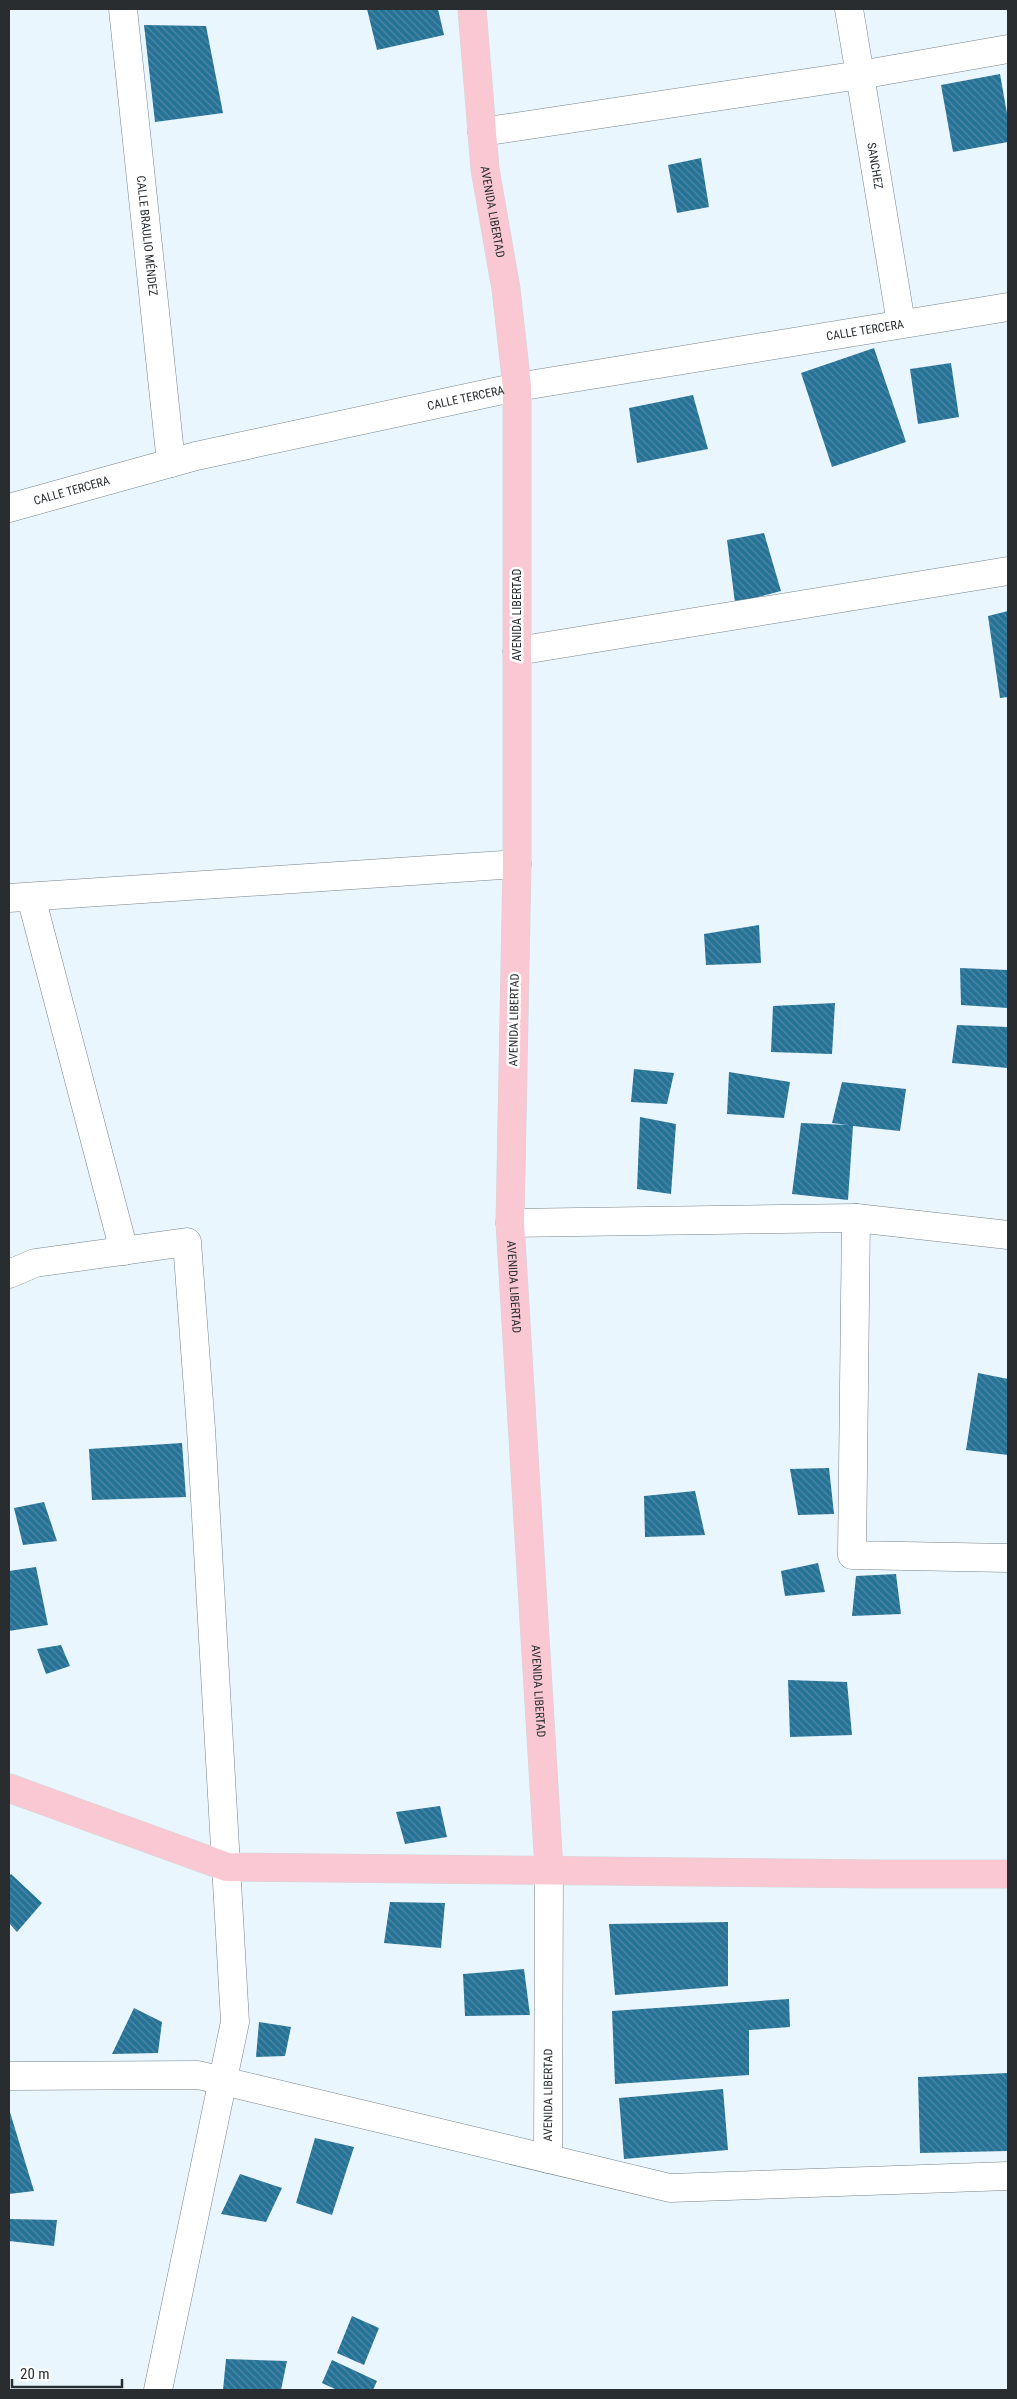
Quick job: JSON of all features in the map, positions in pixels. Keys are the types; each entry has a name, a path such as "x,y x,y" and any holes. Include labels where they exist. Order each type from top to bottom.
{"main road":[{"name":"AVENIDA LIBERTAD","path":"472,9 485,169 506,289 517,387 517,864 510,1223 549,1869"},
{"path":"9,1788 227,1867 1008,1874"}],"street":[{"name":"CALLE BRAULIO MÉNDEZ","path":"123,9 171,463"},
{"name":"SANCHEZ","path":"849,9 900,323"},
{"path":"482,132 860,75 1008,49"},
{"name":"CALLE TERCERA","path":"9,508 171,463 517,387 929,318 1008,307"},
{"path":"517,651 1008,572"},
{"path":"124,1251 20,898 517,864"},
{"path":"856,1218 852,1554 1008,1558"},
{"path":"510,1223 856,1218 1008,1236"},
{"path":"9,1274 35,1263 187,1242 202,1439 235,2022 158,2390"},
{"name":"AVENIDA LIBERTAD","path":"548,2159 549,1869"},
{"path":"9,2076 198,2075 670,2188 1008,2176"}],"building":[{"path":"367,9 438,9 444,35 377,50"},
{"path":"144,25 206,26 223,113 155,122"},
{"path":"1000,74 1008,119 1008,142 953,152 941,85"},
{"path":"701,158 709,207 677,213 668,165"},
{"path":"874,348 906,442 832,467 801,373"},
{"path":"951,363 959,417 918,424 910,369"},
{"path":"693,395 708,449 637,463 629,408"},
{"path":"764,533 781,591 735,603 727,540"},
{"path":"1008,611 1008,697 1000,698 988,616"},
{"path":"759,925 761,963 706,965 704,934"},
{"path":"960,968 1008,970 1008,1008 961,1005"},
{"path":"835,1003 832,1054 771,1052 773,1006"},
{"path":"957,1025 1008,1027 1008,1068 952,1063"},
{"path":"634,1069 674,1073 667,1104 631,1102"},
{"path":"729,1072 790,1082 784,1118 727,1114"},
{"path":"842,1082 906,1089 900,1131 853,1126 848,1200 792,1194 801,1123 848,1125 832,1123"},
{"path":"640,1117 676,1124 671,1194 637,1189"},
{"path":"978,1373 1008,1379 1008,1455 966,1450"},
{"path":"182,1443 186,1497 92,1500 89,1449"},
{"path":"829,1468 834,1514 798,1515 790,1469"},
{"path":"695,1491 705,1535 645,1537 644,1496"},
{"path":"44,1502 57,1541 23,1545 14,1508"},
{"path":"818,1563 825,1592 785,1596 781,1571"},
{"path":"36,1567 48,1625 9,1631 9,1571"},
{"path":"896,1574 901,1614 852,1616 856,1576"},
{"path":"61,1645 70,1666 46,1674 37,1649"},
{"path":"788,1680 847,1682 852,1735 790,1737"},
{"path":"440,1806 447,1837 405,1844 396,1812"},
{"path":"11,1874 42,1903 17,1932 9,1923 9,1876"},
{"path":"390,1902 445,1903 441,1948 384,1943"},
{"path":"728,1922 728,1986 615,1995 609,1924"},
{"path":"524,1969 530,2015 465,2016 463,1974"},
{"path":"789,1999 790,2027 749,2030 749,2075 615,2084 612,2011"},
{"path":"134,2008 162,2022 158,2053 112,2054"},
{"path":"259,2022 291,2027 285,2056 256,2057"},
{"path":"1008,2073 1008,2151 920,2153 918,2077"},
{"path":"723,2089 728,2150 624,2159 619,2098"},
{"path":"9,2109 34,2191 9,2194"},
{"path":"315,2138 354,2147 332,2215 296,2203"},
{"path":"240,2174 282,2188 266,2222 221,2214"},
{"path":"9,2219 57,2220 54,2246 9,2241"},
{"path":"352,2316 379,2328 364,2365 337,2353"},
{"path":"226,2359 287,2361 281,2390 223,2390"},
{"path":"332,2360 377,2381 373,2390 337,2390 322,2383"}]}
